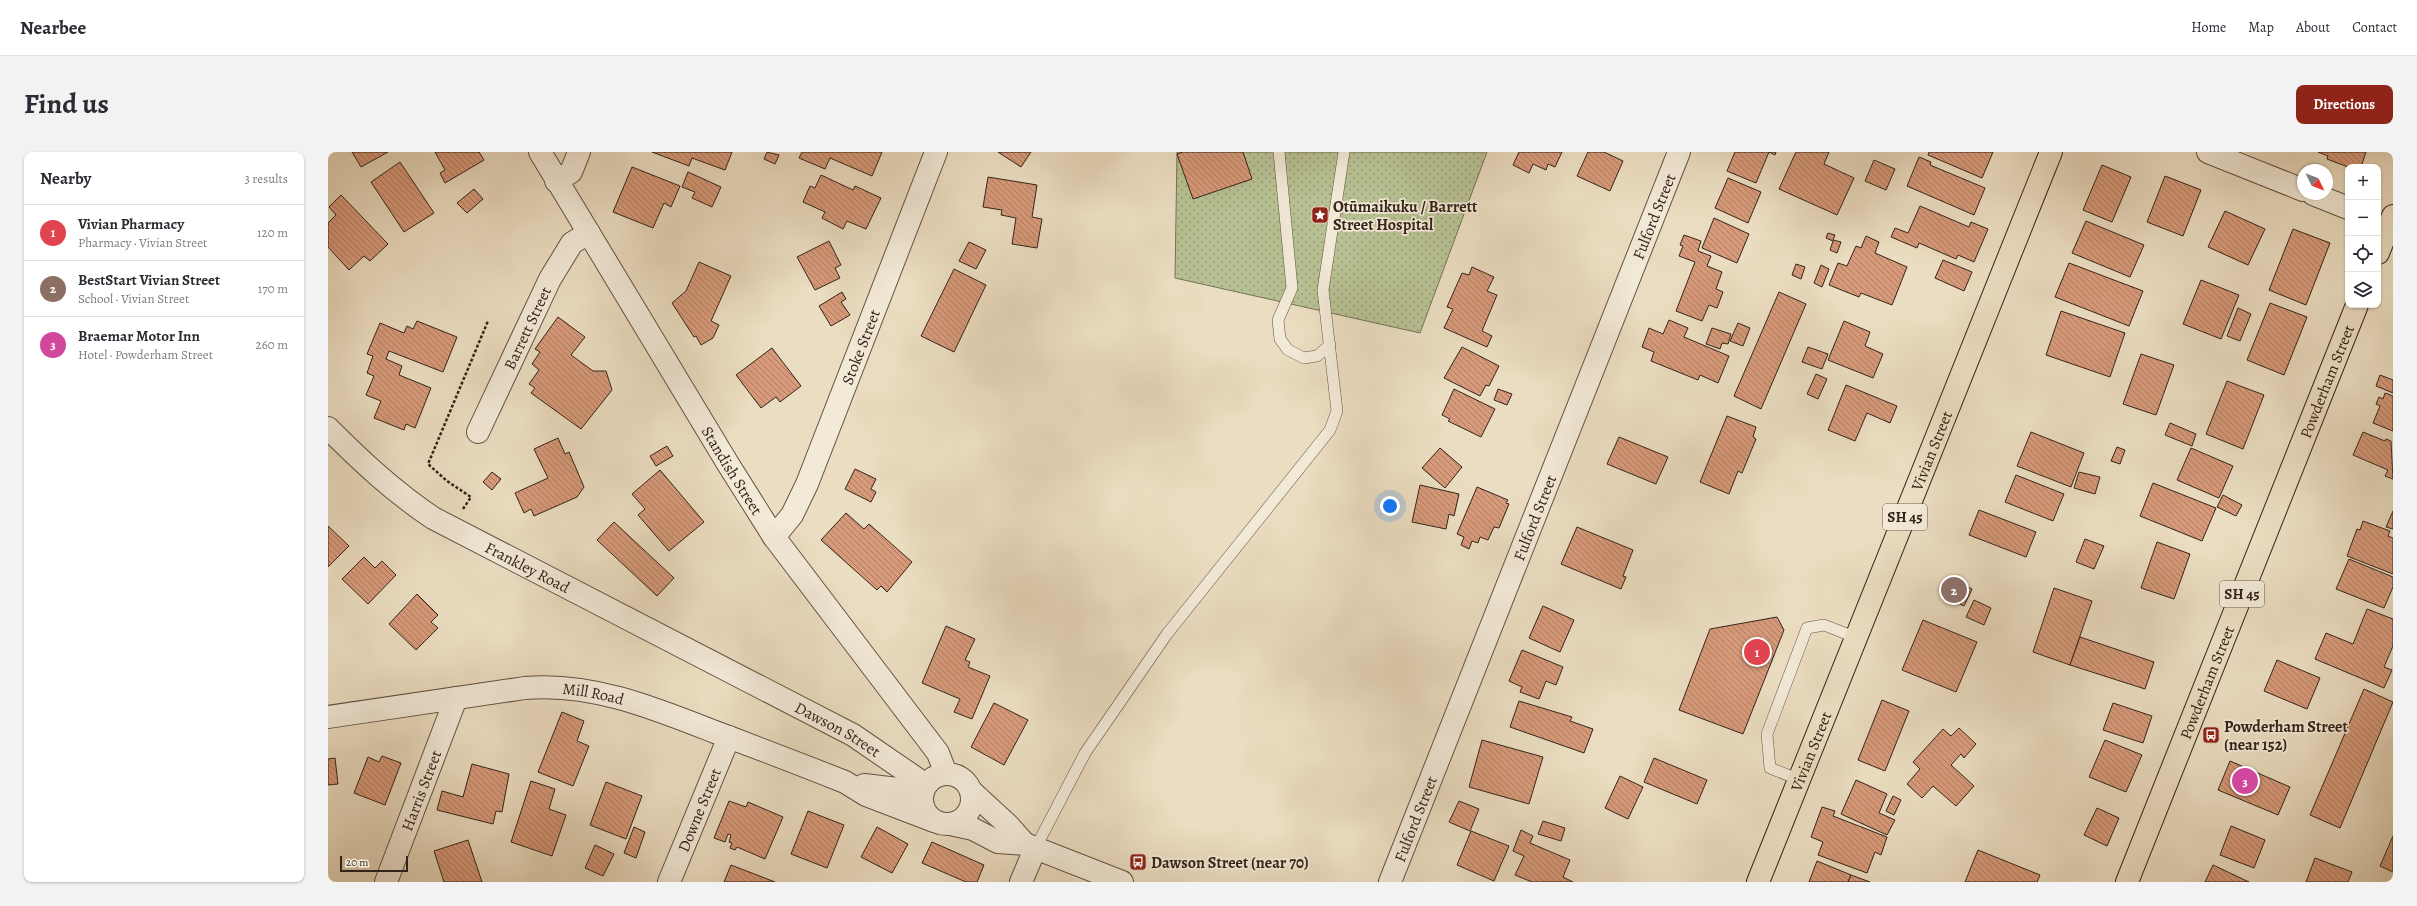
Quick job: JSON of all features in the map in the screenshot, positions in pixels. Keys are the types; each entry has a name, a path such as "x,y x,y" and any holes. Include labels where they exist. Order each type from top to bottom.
{"main road":[{"name":"Vivian Street","path":"1758,882 2051,152"},
{"path":"2381,244 2388,222"},
{"name":"Powderham Street","path":"2127,882 2356,308"}],"street":[{"name":"Standish Street","path":"540,152 774,537 938,752 946,774"},
{"path":"556,180 571,172 579,152"},
{"name":"Stoke Street","path":"774,537 792,515 808,484 936,152"},
{"name":"Fulford Street","path":"1390,882 1679,152"},
{"path":"2208,152 2297,188"},
{"path":"2328,200 2345,207"},
{"name":"Barrett Street","path":"478,432 550,278 572,243 589,233"},
{"name":"Frankley Road","path":"328,428 356,456 406,500 451,528 746,681"},
{"name":"Dawson Street","path":"746,681 853,735 924,788"},
{"name":"Mill Road","path":"328,717 545,686 575,688 661,711 845,782 887,789 924,788"},
{"name":"Harris Street","path":"386,882 456,698"},
{"name":"Downe Street","path":"669,882 729,737"},
{"path":"1030,847 971,791 961,778 946,774 935,777 924,788 921,800 923,808 942,823 972,829 998,842 1030,847 1122,882"},
{"name":"Mill Road","path":"845,782 866,796 942,823"},
{"path":"942,823 958,822 968,812 972,798 971,791"},
{"path":"1021,882 1030,847"}],"lane":[{"path":"1279,152 1292,288 1278,320 1280,340 1288,350 1304,358 1317,356 1330,346"},
{"path":"1030,847 1085,753 1167,634 1330,430 1337,411 1323,290 1344,152"},
{"path":"1800,780 1770,768 1767,734 1807,628 1824,625 1857,638"}],"path":[{"path":"451,528 471,497 447,481 428,464 488,321"}],"green space":[{"name":"Otūmaikuku / Barrett Street Hospital","path":"1177,152 1487,152 1420,333 1175,278"}],"building":[{"path":"352,152 388,152 361,167"},
{"path":"435,152 479,152 484,160 445,183 440,173 445,170"},
{"path":"652,152 732,152 725,170 692,158 689,166"},
{"path":"767,152 779,155 775,164 764,159"},
{"path":"802,152 882,152 872,176 830,158 825,169 799,158"},
{"path":"998,152 1031,152 1021,167"},
{"path":"1183,152 1243,152 1252,179 1193,199 1177,154"},
{"path":"1519,152 1562,152 1555,167 1548,164 1546,170 1533,164 1529,173 1513,165"},
{"path":"1588,152 1604,152 1623,161 1610,191 1577,176"},
{"path":"1735,152 1769,152 1756,183 1727,171"},
{"path":"1769,152 1776,152 1775,155"},
{"path":"1796,152 1829,152 1824,164 1854,178 1837,215 1779,189"},
{"path":"1929,152 1993,152 1982,178 1928,155"},
{"path":"2318,152 2366,152 2362,164 2345,164 2345,166 2327,159 2328,156"},
{"path":"1919,157 1931,162 1930,165 1985,188 1974,215 1907,186"},
{"path":"1874,160 1895,169 1886,190 1865,181"},
{"path":"400,162 434,213 404,232 371,182"},
{"path":"2102,165 2131,177 2112,222 2083,210"},
{"path":"632,167 680,186 671,207 664,203 653,228 613,212"},
{"path":"688,172 721,187 712,207 692,198 695,192 682,187"},
{"path":"821,175 853,190 855,186 881,198 866,229 847,221 843,229 822,218 825,212 803,202 810,186 815,188"},
{"path":"2165,176 2201,190 2183,236 2147,222"},
{"path":"988,177 1037,185 1032,217 1042,219 1037,248 1012,244 1016,218 1001,215 1002,210 983,207"},
{"path":"1728,178 1761,192 1748,223 1715,208"},
{"path":"474,189 483,199 467,213 457,203"},
{"path":"341,195 388,244 370,261 364,256 349,270 328,247 328,223 336,215 329,207"},
{"path":"1920,206 1969,227 1971,222 1988,229 1974,262 1958,255 1956,259 1919,243 1917,248 1891,237 1895,228 1908,233"},
{"path":"2225,211 2265,229 2248,265 2208,247"},
{"path":"1714,218 1749,234 1737,263 1702,248"},
{"path":"2086,221 2144,245 2130,277 2072,253"},
{"path":"2293,229 2330,243 2306,305 2269,290"},
{"path":"1828,233 1835,235 1833,240 1841,242 1837,253 1830,250 1833,241 1826,238"},
{"path":"1684,235 1701,241 1698,251 1711,256 1707,266 1722,272 1716,289 1723,292 1717,308 1709,305 1702,321 1676,311 1695,262 1679,256 1683,246 1680,245"},
{"path":"1866,236 1879,242 1875,253 1907,267 1892,305 1861,293 1859,297 1829,285 1838,263 1847,266 1856,246 1861,248"},
{"path":"829,241 841,265 835,268 840,278 815,290 797,257"},
{"path":"969,242 986,250 976,269 959,261"},
{"path":"1943,260 1972,272 1964,291 1935,278"},
{"path":"699,262 731,276 711,321 719,325 713,338 701,345 696,336 694,337 672,303 686,291"},
{"path":"2069,263 2143,291 2129,326 2055,297"},
{"path":"1796,264 1805,267 1801,279 1792,275"},
{"path":"1821,265 1829,269 1822,287 1814,283"},
{"path":"1472,267 1494,277 1487,291 1497,295 1482,331 1492,336 1487,347 1444,328 1453,309 1447,307 1462,273 1469,275"},
{"path":"954,269 986,285 954,352 921,336"},
{"path":"2201,280 2239,295 2221,339 2183,324"},
{"path":"842,292 846,299 841,302 850,315 831,326 819,306"},
{"path":"1779,292 1806,304 1761,409 1734,396"},
{"path":"2270,303 2307,317 2284,375 2247,360"},
{"path":"2238,308 2251,314 2240,341 2227,336"},
{"path":"2061,311 2125,333 2110,377 2046,355"},
{"path":"558,317 585,337 571,355 593,371 606,371 612,390 581,429 531,393 535,388 529,384 539,370 532,364 540,352 535,349"},
{"path":"1669,320 1688,328 1684,337 1729,356 1718,383 1700,375 1698,380 1651,361 1654,352 1642,347 1649,328 1663,334"},
{"path":"417,321 457,337 443,372 389,351 386,359 402,366 399,375 431,388 415,428 406,424 404,430 374,418 381,401 366,395 374,376 367,373 373,356 367,354 380,323 404,333 407,326 413,329"},
{"path":"1844,321 1870,332 1865,346 1883,354 1873,378 1828,360"},
{"path":"1738,323 1750,328 1743,346 1730,341"},
{"path":"1712,328 1731,334 1728,344 1722,343 1720,349 1706,344"},
{"path":"1462,347 1499,366 1489,386 1486,385 1480,396 1444,378"},
{"path":"1808,347 1828,354 1822,369 1802,362"},
{"path":"772,348 801,386 780,402 776,397 761,408 736,375"},
{"path":"2141,354 2174,365 2156,415 2123,404"},
{"path":"1816,374 1827,379 1818,399 1807,394"},
{"path":"2380,375 2393,380 2393,393 2376,386"},
{"path":"2227,381 2264,395 2243,449 2206,434"},
{"path":"1846,385 1897,406 1890,423 1867,413 1855,441 1828,430"},
{"path":"1454,389 1495,409 1481,437 1448,421 1450,419 1442,415"},
{"path":"1498,389 1512,394 1507,405 1494,400"},
{"path":"2385,393 2393,396 2393,431 2373,423 2380,406 2376,404 2379,397 2383,399"},
{"path":"1727,416 1756,427 1753,437 1756,439 1742,473 1738,471 1729,494 1700,482"},
{"path":"2170,423 2196,434 2192,446 2165,435"},
{"path":"2031,432 2084,453 2071,487 2017,466"},
{"path":"2363,432 2385,441 2386,439 2391,441 2393,479 2385,476 2388,470 2353,455"},
{"path":"1619,437 1668,457 1656,484 1607,464"},
{"path":"558,438 565,454 569,452 584,487 577,497 534,516 531,509 524,513 515,493 548,478 534,449"},
{"path":"667,446 673,456 656,466 650,456"},
{"path":"2117,447 2125,450 2120,464 2111,461"},
{"path":"1440,448 1462,467 1445,488 1422,468"},
{"path":"2191,448 2233,466 2219,498 2177,480"},
{"path":"855,469 876,479 871,489 876,492 871,502 845,489"},
{"path":"660,470 704,522 669,551 638,515 645,509 632,494"},
{"path":"492,472 501,479 492,490 483,482"},
{"path":"2079,472 2100,477 2095,494 2074,488"},
{"path":"2016,475 2064,494 2053,521 2005,502"},
{"path":"2153,483 2216,508 2202,541 2140,516"},
{"path":"1420,485 1459,494 1454,516 1449,514 1446,529 1412,522"},
{"path":"1477,487 1508,500 1506,503 1509,504 1499,528 1494,527 1488,540 1480,537 1478,543 1472,541 1469,549 1461,545 1464,537 1457,534"},
{"path":"2223,495 2242,505 2236,516 2217,507"},
{"path":"1979,510 2036,532 2026,557 1969,535"},
{"path":"2393,511 2393,529 2386,527"},
{"path":"846,513 864,529 869,524 912,562 887,592 881,586 877,590 821,540"},
{"path":"2363,521 2390,531 2388,536 2393,538 2393,574 2347,556 2357,529 2360,530"},
{"path":"614,522 674,578 657,596 597,540"},
{"path":"328,526 349,546 328,567"},
{"path":"1577,527 1633,550 1623,576 1626,577 1621,589 1561,564"},
{"path":"2085,539 2104,546 2094,569 2076,562"},
{"path":"2157,542 2190,554 2174,599 2141,588"},
{"path":"364,557 375,568 382,561 396,575 368,604 342,579"},
{"path":"2349,559 2393,577 2393,587 2384,608 2336,589"},
{"path":"1950,579 1972,589 1964,606 1943,596"},
{"path":"2054,588 2092,601 2070,665 2033,652"},
{"path":"417,594 438,615 431,622 438,628 416,650 389,624"},
{"path":"1974,600 1991,608 1984,625 1966,617"},
{"path":"1543,606 1574,620 1560,652 1529,638"},
{"path":"2367,609 2393,619 2393,646 2384,667 2392,670 2384,688 2315,659 2326,633 2353,644"},
{"path":"1777,617 1784,630 1743,734 1679,710 1710,629"},
{"path":"1923,620 1977,642 1956,692 1902,670"},
{"path":"946,626 975,639 965,660 970,662 968,667 990,676 972,719 954,712 960,699 922,683"},
{"path":"2080,637 2154,662 2145,689 2070,665"},
{"path":"1522,650 1563,667 1556,685 1546,681 1539,699 1520,692 1522,687 1509,681"},
{"path":"2277,660 2320,678 2307,709 2264,691"},
{"path":"2364,689 2393,702 2340,828 2310,815"},
{"path":"1882,700 1909,711 1885,771 1858,760"},
{"path":"1519,701 1572,717 1570,721 1593,729 1584,753 1510,727"},
{"path":"994,703 1028,720 1004,765 971,747"},
{"path":"2113,703 2152,716 2143,743 2103,730"},
{"path":"562,712 584,721 577,741 589,746 573,786 538,772"},
{"path":"1959,728 1976,744 1964,758 1961,754 1951,765 1974,786 1956,806 1933,786 1922,798 1907,784 1920,769 1913,762 1943,729 1951,736"},
{"path":"1482,740 1543,757 1529,804 1469,787"},
{"path":"2105,740 2142,755 2126,792 2089,777"},
{"path":"382,756 401,763 385,805 354,793 368,757 379,762"},
{"path":"335,758 338,784 328,785 328,759"},
{"path":"1654,758 1707,780 1697,804 1644,782"},
{"path":"2230,761 2290,787 2278,815 2218,790"},
{"path":"472,764 509,774 502,812 496,811 493,824 437,810 442,791 463,797"},
{"path":"1620,776 1643,787 1628,819 1605,808"},
{"path":"1856,780 1887,794 1879,813 1895,820 1887,835 1841,814"},
{"path":"531,781 555,789 549,809 566,815 552,856 511,842"},
{"path":"606,782 642,796 626,839 590,825"},
{"path":"1893,796 1901,800 1894,815 1886,811"},
{"path":"729,801 746,807 748,802 783,817 765,859 737,847 735,850 730,848 732,843 729,842 731,835 728,834 725,842 714,838"},
{"path":"1459,801 1479,809 1470,831 1449,822"},
{"path":"1822,807 1835,811 1833,816 1887,837 1881,855 1875,852 1867,873 1818,855 1823,842 1811,837"},
{"path":"2097,808 2119,818 2107,846 2084,835"},
{"path":"808,811 844,825 827,868 791,854"},
{"path":"1543,821 1565,828 1561,841 1538,834"},
{"path":"2231,826 2265,840 2254,868 2220,855"},
{"path":"634,827 645,832 636,858 624,853"},
{"path":"877,827 908,844 892,873 861,857"},
{"path":"1521,830 1533,836 1530,843 1570,860 1563,877 1573,882 1532,882 1515,875 1524,856 1513,851"},
{"path":"1471,831 1509,846 1494,881 1457,865"},
{"path":"2393,836 2393,872 2380,866"},
{"path":"468,840 482,882 444,882 434,851"},
{"path":"932,842 984,865 977,882 966,882 922,863"},
{"path":"595,845 614,854 603,876 585,868"},
{"path":"1978,850 2040,875 2037,882 1965,882"},
{"path":"2315,858 2352,872 2348,882 2306,882"},
{"path":"1817,861 1851,875 1848,882 1809,882"},
{"path":"731,865 775,882 724,882"},
{"path":"2213,865 2249,882 2205,882"},
{"path":"1851,875 1870,882 1848,882"}],"place":[{"name":"Otūmaikuku / Barrett Street Hospital","path":"1320,215"},
{"name":"BestStart Vivian Street","path":"1954,590"},
{"name":"Vivian Pharmacy","path":"1757,652"},
{"name":"Powderham Street (near 152)","path":"2211,735"},
{"name":"Braemar Motor Inn","path":"2245,781"},
{"name":"Dawson Street (near 70)","path":"1138,862"}]}
